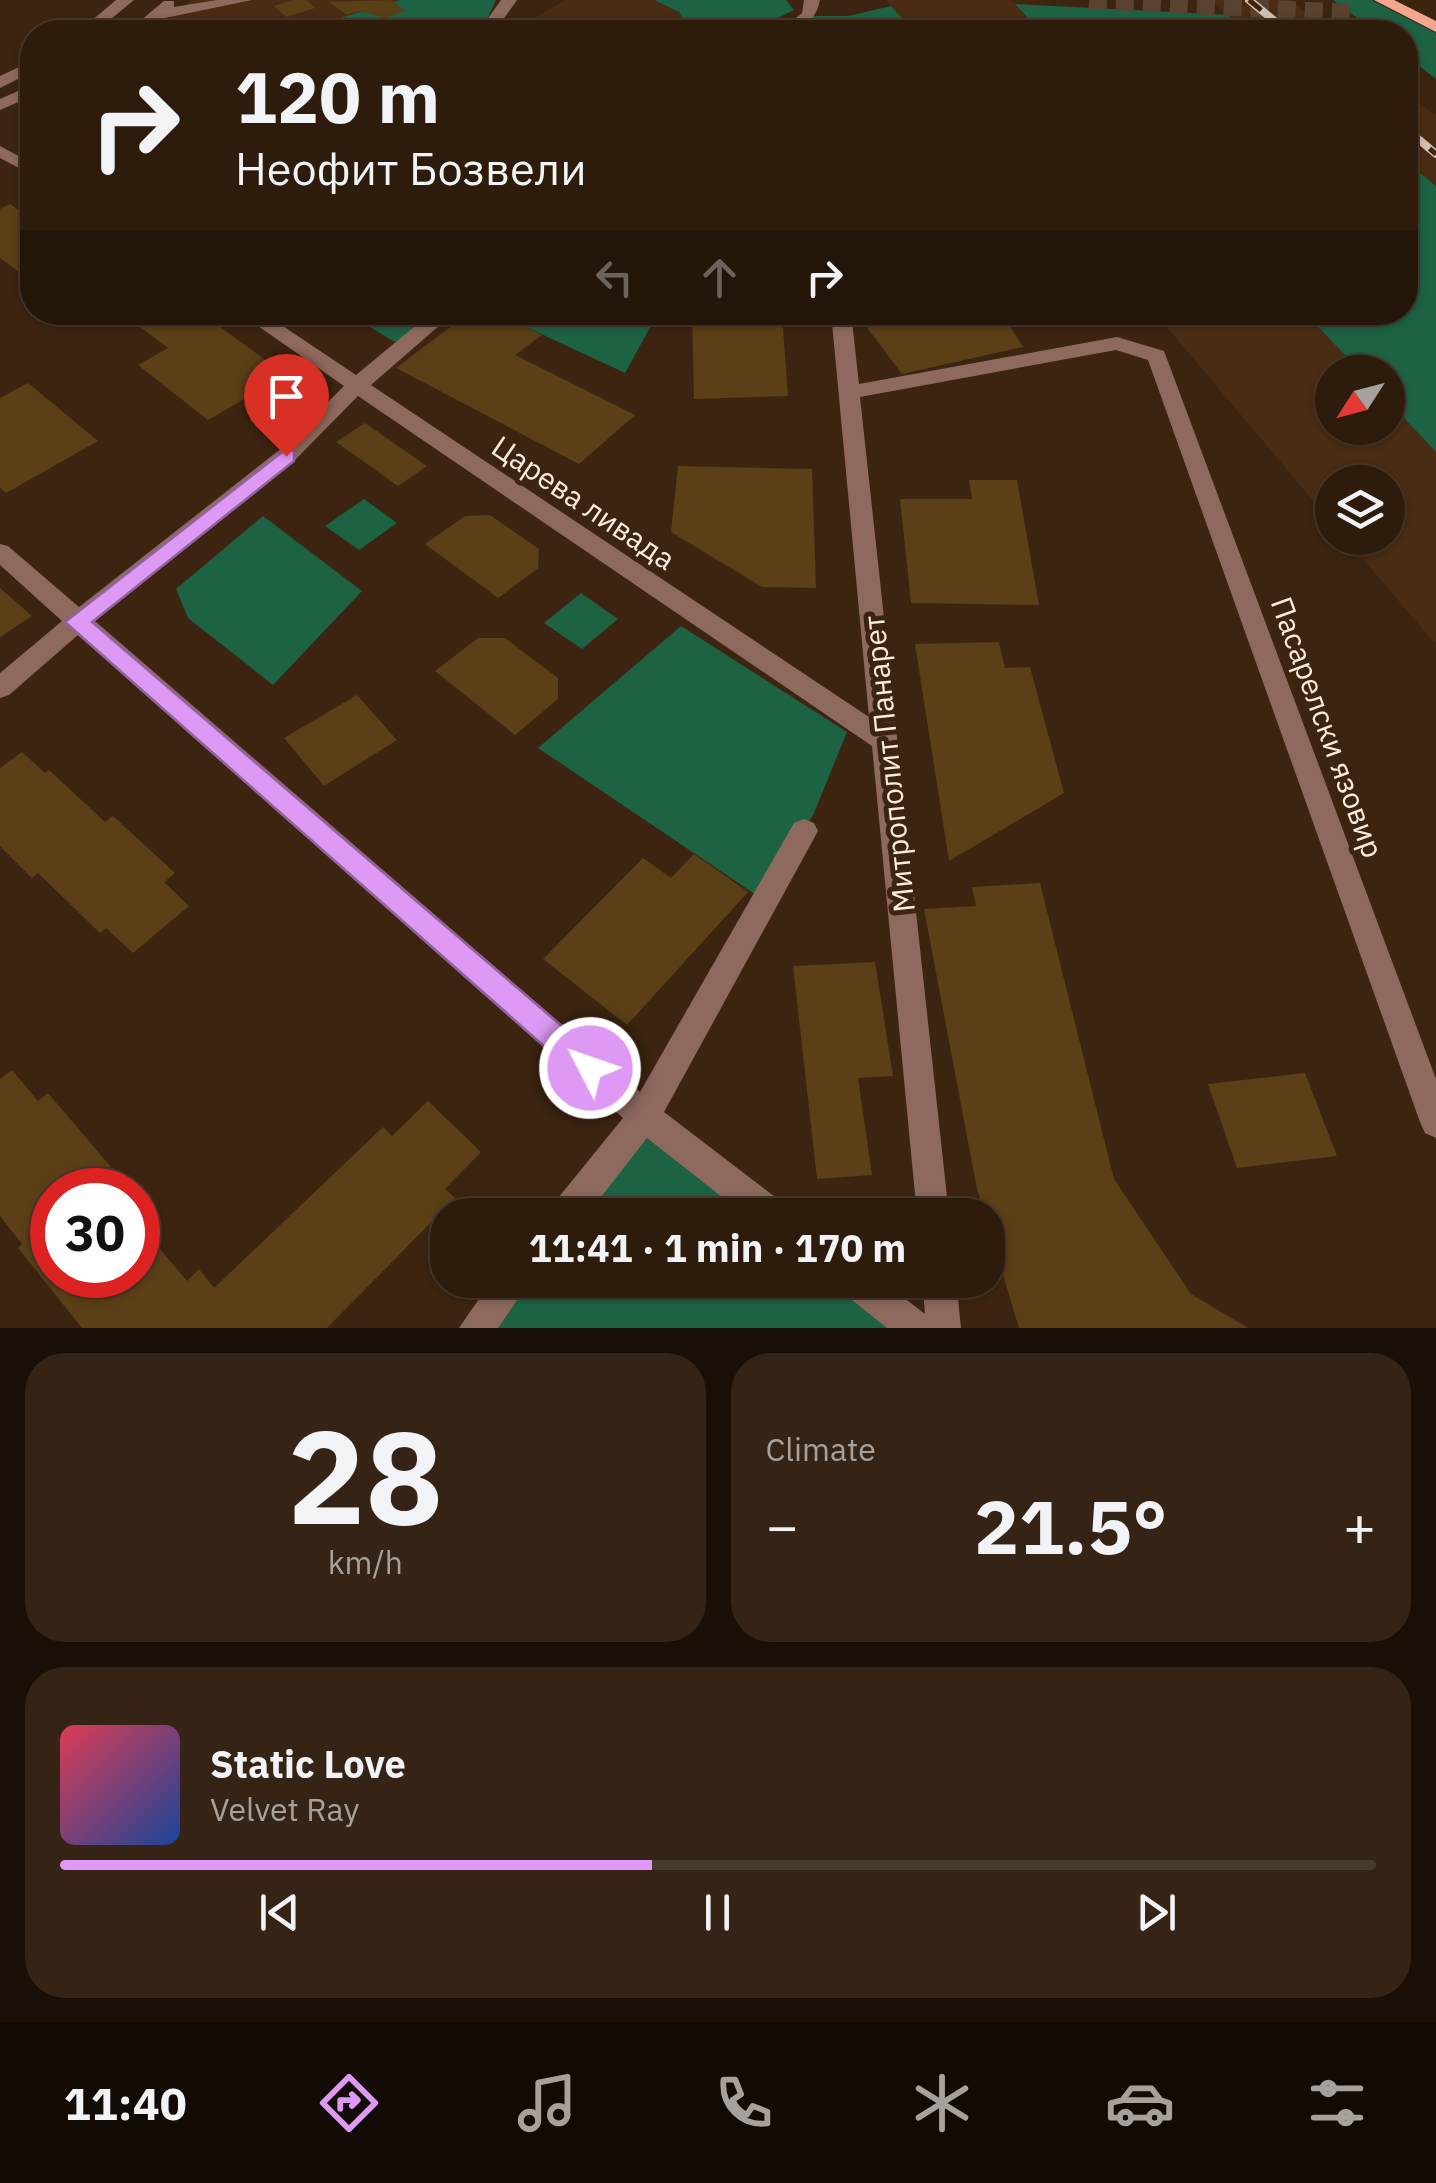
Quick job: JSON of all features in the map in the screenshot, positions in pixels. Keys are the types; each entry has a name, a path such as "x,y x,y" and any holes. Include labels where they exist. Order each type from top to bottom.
{"main road":[{"path":"1382,0 1436,27"},
{"path":"1412,0 1436,12"}],"street":[{"path":"101,20 126,0"},
{"path":"151,20 173,0"},
{"path":"157,16 244,0"},
{"name":"Царева ливада","path":"267,325 886,741"},
{"path":"0,688 76,622 286,456 357,386 430,325"},
{"name":"Митрополит Панарет","path":"842,325 931,1198"},
{"name":"Пасарелски язовир","path":"850,392 1117,344 1157,356 1436,1122"},
{"path":"0,552 644,1116 749,1198"},
{"path":"579,1198 644,1116 804,832"},
{"path":"476,1328 500,1298"},
{"path":"877,1298 915,1328"},
{"path":"941,1298 944,1328"}],"shaded area":[{"path":"192,0 400,0 333,20 168,20"},
{"path":"566,0 654,0 679,12 683,20 531,20"},
{"path":"886,0 1011,0 1030,20 904,20"},
{"path":"1209,0 1290,0 1316,20 1234,20"},
{"path":"1418,101 1436,116 1436,186 1418,171"},
{"path":"1165,325 1316,325 1345,355 1315,355 1315,445 1405,445 1405,419 1436,452 1436,645 1359,555 1405,555 1405,465 1315,465 1315,503"}],"green space":[{"path":"400,0 496,0 487,20 333,20"},
{"path":"654,0 786,0 794,10 774,20 683,20 679,12"},
{"path":"1333,0 1371,0 1410,20 1360,20"},
{"path":"1015,4 1228,15 1234,20 1030,20"},
{"path":"891,6 903,20 806,20 810,16 848,16"},
{"path":"1418,24 1436,33 1436,79 1418,65"},
{"path":"1418,171 1436,186 1436,452 1405,419 1405,355 1345,355 1316,325 1418,325"},
{"path":"367,325 430,325 403,347"},
{"path":"522,325 651,325 625,373"},
{"path":"364,499 397,523 359,550 325,526"},
{"path":"263,516 362,591 273,685 188,618 176,589"},
{"path":"581,593 618,619 582,649 544,623"},
{"path":"681,626 847,732 814,813 765,901 538,748"},
{"path":"644,1116 754,1198 579,1198"},
{"path":"500,1298 888,1298 928,1328 476,1328"}],"building":[{"path":"306,0 315,8 286,17 274,6"},
{"path":"391,0 405,11 385,18 359,11 347,15 329,2"},
{"path":"10,204 20,211 20,272 0,258 0,209"},
{"path":"137,325 218,325 286,375 208,420 138,365 168,348"},
{"path":"453,325 522,325 542,335 515,355 635,415 579,464 396,368"},
{"path":"692,325 783,325 788,396 694,399"},
{"path":"868,325 1009,325 1023,347 902,374"},
{"path":"28,383 98,441 6,493 0,488 0,398"},
{"path":"365,423 427,466 398,486 336,442"},
{"path":"678,466 812,469 816,588 762,587 671,532"},
{"path":"969,480 1017,480 1039,605 911,603 900,499 972,499"},
{"path":"490,515 539,549 538,568 498,598 425,544 465,516"},
{"path":"0,588 32,616 0,637"},
{"path":"478,638 505,638 558,678 558,699 515,735 435,671"},
{"path":"999,642 1005,668 1030,667 1064,793 949,861 915,644"},
{"path":"357,695 397,740 324,786 284,738"},
{"path":"22,752 45,773 49,770 105,822 113,816 175,873 164,882 189,906 133,953 106,928 100,933 38,873 32,878 0,846 0,768"},
{"path":"694,854 748,892 627,1025 543,959 643,858 671,878"},
{"path":"1040,883 1114,1179 1191,1294 1248,1328 1019,1328 1005,1282 1005,1198 980,1198 977,1189 924,909 976,906 972,887"},
{"path":"875,962 893,1076 858,1078 872,1175 817,1179 793,966"},
{"path":"12,1070 38,1101 48,1093 111,1167 30,1168 30,1263 18,1248 22,1244 0,1216 0,1079"},
{"path":"1305,1073 1337,1156 1237,1168 1208,1084"},
{"path":"428,1101 481,1152 445,1189 455,1198 430,1198 430,1223 327,1328 82,1328 58,1298 160,1298 160,1249 187,1281 199,1269 214,1288 383,1127 392,1136"}],"tunnel":[{"path":"1089,0 1353,13"}],"railway":[{"path":"1249,0 1273,20"},
{"path":"1418,139 1436,154"}],"route":[{"path":"286,456 76,622 590,1068"}]}
